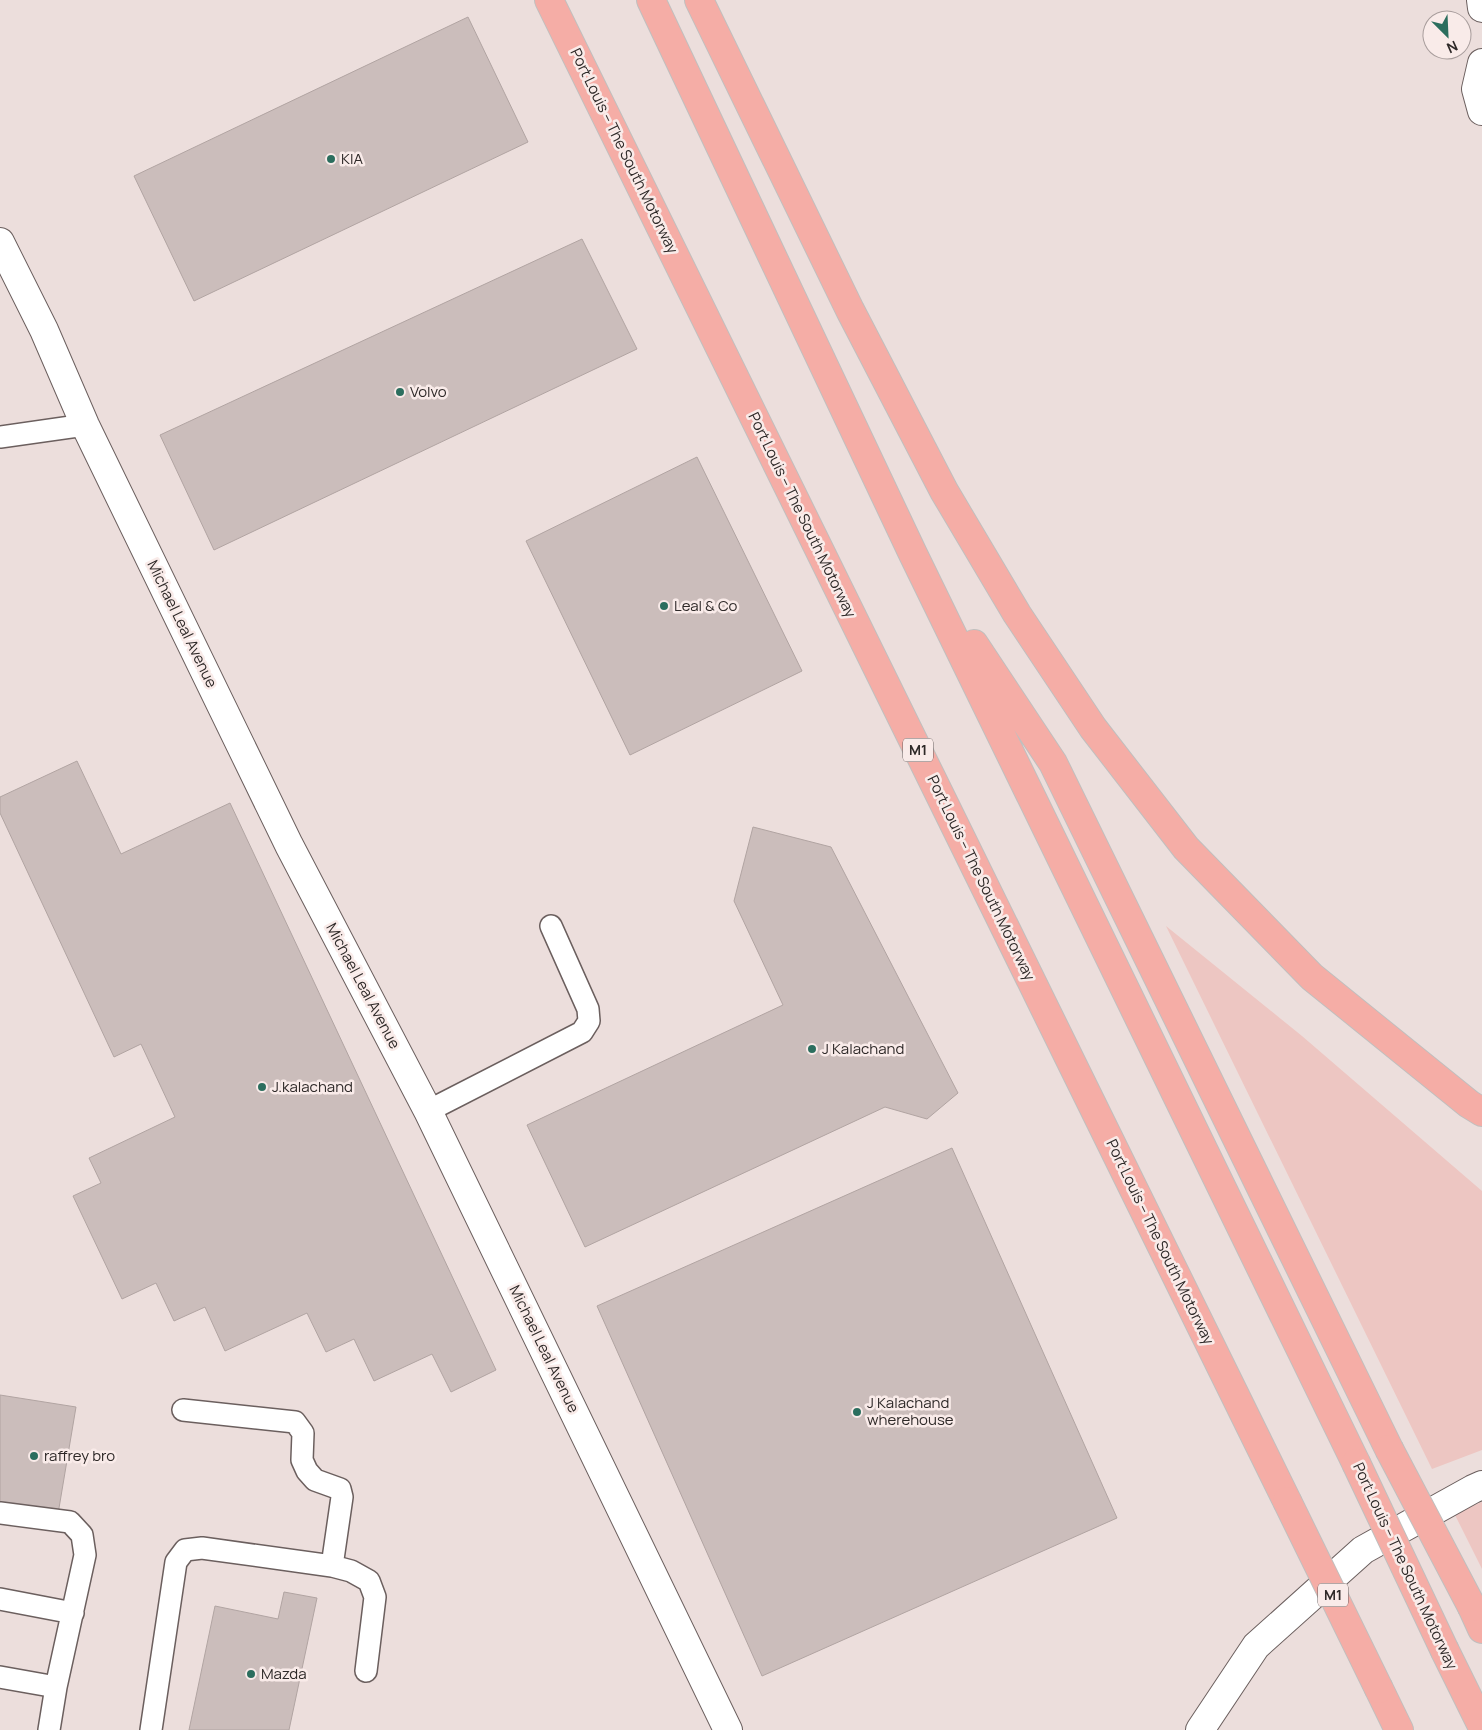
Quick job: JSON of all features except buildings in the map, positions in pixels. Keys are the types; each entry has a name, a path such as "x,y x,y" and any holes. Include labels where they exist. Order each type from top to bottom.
{"highway":[{"name":"Port Louis – The South Motorway","path":"549,0 1399,1730"},
{"name":"Port Louis – The South Motorway","path":"651,0 913,554 1356,1463 1482,1726"},
{"path":"699,0 850,310 944,491 1017,614 1093,728 1186,848 1312,977 1469,1104 1482,1112"},
{"path":"913,554 1053,763 1389,1449 1477,1618"},
{"path":"1382,1696 1393,1730"}],"street":[{"path":"1481,0 1482,8"},
{"path":"1482,63 1476,89 1482,111"},
{"name":"Michael Leal Avenue","path":"0,242 44,330 85,425 289,845 428,1110 728,1730"},
{"path":"1200,1730 1256,1646 1363,1550 1473,1489 1482,1486"}],"lane":[{"path":"0,436 85,425"},
{"path":"428,1110 582,1032 589,1021 588,1009 551,926"},
{"path":"183,1410 295,1422 303,1433 302,1460 307,1471 315,1480 340,1489 342,1497 332,1566"},
{"path":"0,1513 70,1522 82,1534 85,1556 74,1613 56,1687 49,1730"},
{"path":"151,1730 176,1562 185,1550 202,1548 332,1566 351,1571 369,1581 375,1597 366,1671"},
{"path":"0,1599 74,1613"},
{"path":"0,1677 56,1687"}],"shaded area":[{"path":"1166,926 1302,1036 1482,1191 1482,1450 1432,1469"},
{"path":"1482,1502 1482,1569 1454,1513"}],"place":[{"name":"KIA","path":"331,159"},
{"name":"Volvo","path":"400,392"},
{"name":"Leal & Co","path":"664,606"},
{"name":"J Kalachand","path":"812,1049"},
{"name":"J.kalachand","path":"262,1087"},
{"name":"J Kalachand wherehouse","path":"857,1412"},
{"name":"raffrey bro","path":"34,1456"},
{"name":"Mazda","path":"251,1674"}]}
